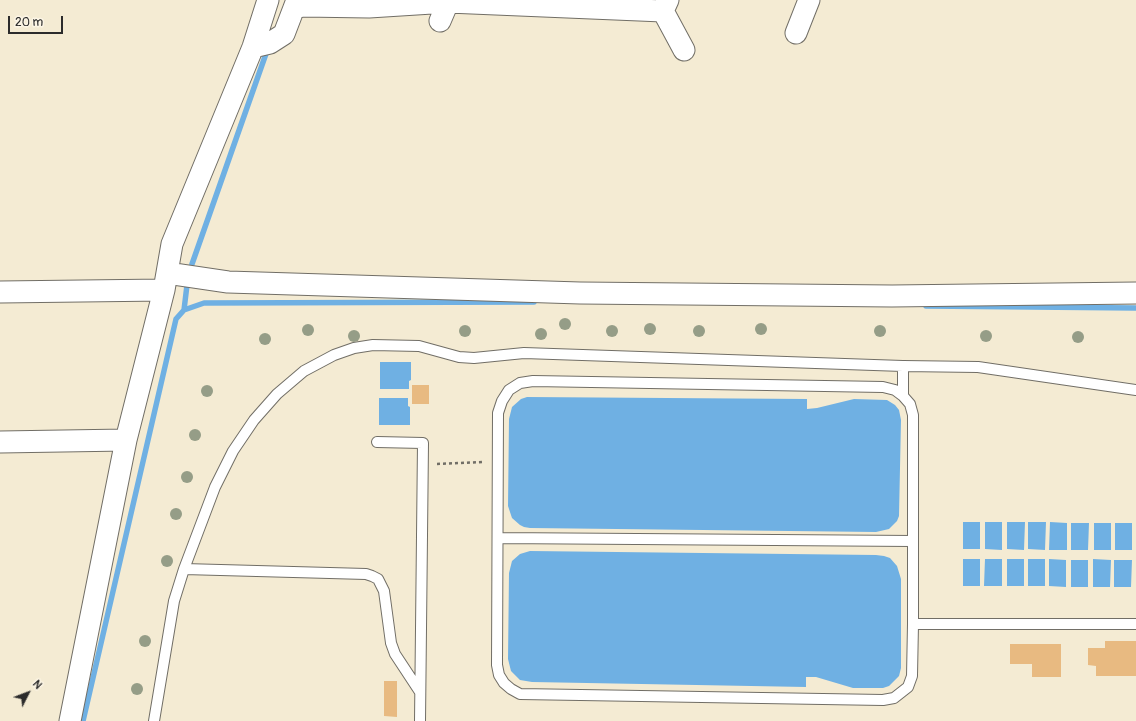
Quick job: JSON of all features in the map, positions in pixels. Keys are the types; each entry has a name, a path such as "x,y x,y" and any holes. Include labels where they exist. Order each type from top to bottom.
{"street":[{"path":"70,721 126,440 165,281 172,244 253,47 268,0"},
{"path":"796,33 809,0"},
{"path":"253,47 270,43 284,34 296,4 303,6 369,7 448,1 666,6 684,50"},
{"path":"440,21 448,1"},
{"path":"0,292 165,281 580,293 892,296 1136,293"},
{"path":"0,442 126,440"}],"lane":[{"path":"154,721 174,601 184,569 215,487 233,451 254,420 277,394 304,371 334,355 354,348 373,345 419,346 459,358 474,358 524,352 903,366 978,367 1136,390"},
{"path":"903,366 903,396"},
{"path":"533,381 883,387 895,390 910,404 912,414 913,624 912,676 908,687 894,698 875,700 520,694 504,683 499,675 497,665 498,462 498,413 502,401 509,390 520,384 533,381"},
{"path":"377,442 423,443 420,721"},
{"path":"498,538 913,541"},
{"path":"184,569 366,574 378,579 384,591 391,643 395,654 420,692"},
{"path":"913,624 1136,624"}],"path":[{"path":"423,464 498,462"}],"water":[{"path":"380,362 411,362 411,380 409,381 409,389 380,389"},
{"path":"527,397 807,399 807,409 854,399 887,400 895,405 899,410 901,420 899,516 897,521 889,529 876,532 524,527 512,518 508,506 509,419 512,407 521,399"},
{"path":"379,398 408,398 408,406 410,407 410,425 379,425"},
{"path":"963,522 980,522 980,549 963,549"},
{"path":"985,522 1002,522 1002,550 985,549"},
{"path":"1007,522 1025,522 1024,550 1007,549"},
{"path":"1028,522 1046,522 1045,550 1028,549"},
{"path":"1050,522 1067,523 1067,550 1049,550"},
{"path":"1071,523 1089,523 1088,550 1071,550"},
{"path":"1094,523 1111,523 1111,550 1094,550"},
{"path":"1115,523 1132,523 1132,550 1115,550"},
{"path":"530,551 876,555 890,558 897,566 901,579 901,668 899,676 889,686 883,688 853,688 816,677 806,677 806,687 532,682 520,680 511,671 508,659 509,573 512,561 520,554"},
{"path":"963,559 980,559 980,586 963,586"},
{"path":"985,559 1002,559 1002,586 984,586"},
{"path":"1007,559 1024,559 1024,586 1007,586"},
{"path":"1028,559 1045,559 1045,586 1028,586"},
{"path":"1049,559 1066,560 1066,587 1049,586"},
{"path":"1093,559 1111,560 1110,587 1093,587"},
{"path":"1071,560 1088,560 1088,587 1071,587"},
{"path":"1114,560 1132,560 1131,587 1114,587"}],"building":[{"path":"412,385 429,385 429,404 412,404"},
{"path":"1105,641 1136,641 1136,676 1096,676 1096,666 1088,665 1088,648 1105,648"},
{"path":"1010,644 1061,644 1061,677 1032,677 1032,664 1010,664"},
{"path":"384,681 397,681 397,717 384,716"}],"waterway":[{"path":"192,264 268,48"},
{"path":"184,310 187,285"},
{"path":"83,721 176,319 184,310 204,303 534,302"},
{"path":"926,306 1136,308"}]}
